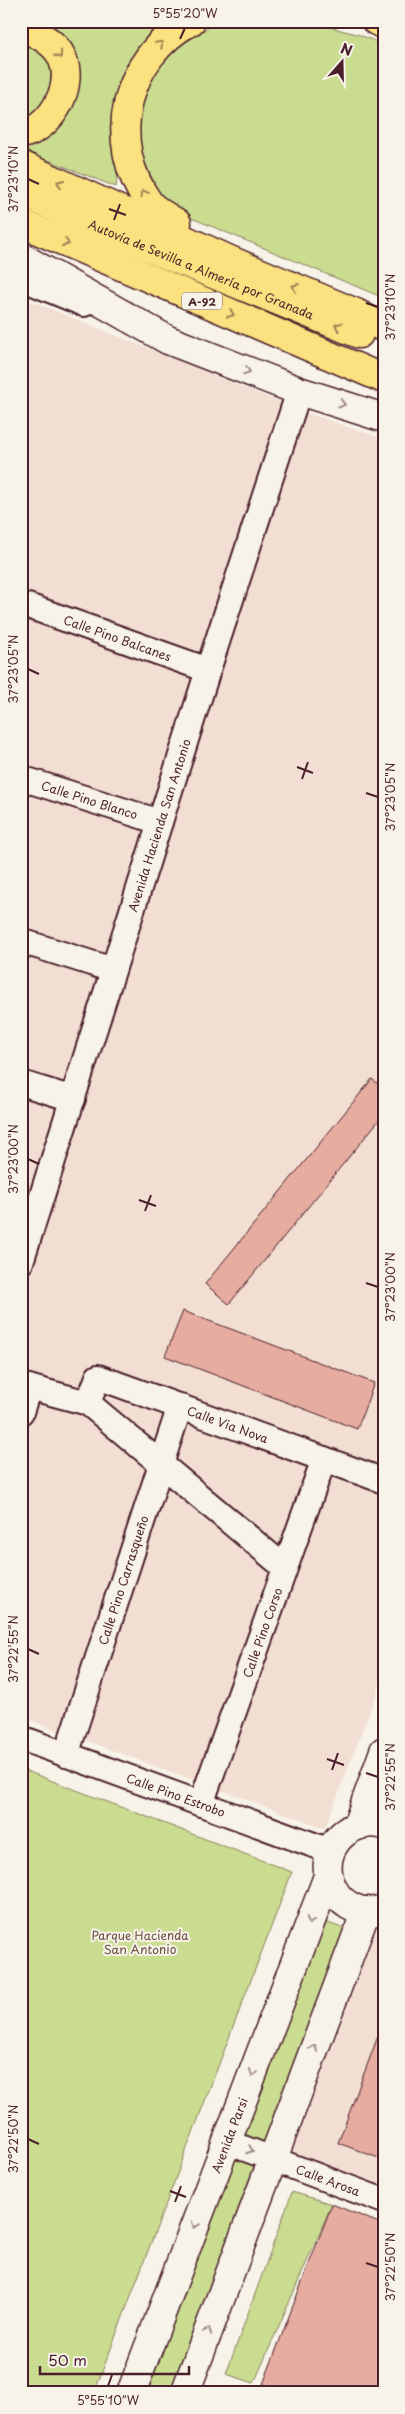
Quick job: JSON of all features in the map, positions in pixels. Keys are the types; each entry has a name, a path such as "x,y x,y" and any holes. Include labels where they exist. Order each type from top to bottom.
{"main road":[{"path":"191,21 162,42 144,61 133,86 127,109 126,144 133,172 150,205 232,261"},
{"path":"376,21 384,25"},
{"path":"21,26 49,41 64,62 64,84 55,112 32,133 21,134"},
{"path":"21,165 232,261 356,313 384,328"},
{"name":"Autovía de Sevilla a Almería por Granada","path":"21,192 91,224 384,344"},
{"name":"A-92","path":"21,224 384,379"}],"street":[{"path":"21,257 168,340"},
{"path":"21,278 168,340 299,391 384,418"},
{"path":"356,313 384,319"},
{"name":"Avenida Hacienda San Antonio","path":"21,1262 26,1231 73,1099 208,670 299,391"},
{"name":"Calle Pino Balcanes","path":"28,606 208,670"},
{"name":"Calle Pino Blanco","path":"21,778 160,822"},
{"path":"21,941 113,970"},
{"path":"21,1083 73,1099"},
{"name":"Calle Via Nova","path":"88,1403 98,1377 384,1480"},
{"path":"21,1412 25,1386 88,1403 284,1567"},
{"name":"Calle Pino Carrasqueño","path":"66,1754 180,1406"},
{"name":"Calle Pino Corso","path":"201,1804 324,1459"},
{"name":"Calle Pino Estrobo","path":"21,1738 201,1804 329,1864"},
{"path":"357,1826 384,1751"},
{"path":"357,1826 369,1823 384,1825"},
{"name":"Avenida Parsi","path":"131,2393 227,2142 329,1864 336,1840 345,1831 357,1826"},
{"path":"185,2393 272,2159 375,1911 352,1908 341,1900 333,1889 329,1864"},
{"name":"Calle Arosa","path":"227,2142 384,2201"}],"shaded area":[{"path":"21,297 307,413 384,439 384,1674 325,1828 21,1717"},
{"path":"384,1920 384,2187 291,2152 378,1921"}],"green space":[{"path":"46,21 169,21 113,126 117,173 116,187 48,160 21,153 21,146 32,143 69,45 60,31"},
{"path":"306,21 360,35 384,45 384,298 182,214 158,191 139,150 139,105 146,79 176,48 217,22"},
{"path":"21,35 49,59 54,81 47,104 21,125"},
{"name":"Parque Hacienda San Antonio","path":"21,1769 292,1872 94,2393 21,2393"},
{"path":"325,1922 345,1929 171,2393 147,2393"},
{"path":"292,2192 332,2204 254,2383 226,2374"}],"building":[{"path":"372,1079 384,1088 384,1114 229,1304 205,1284"},
{"path":"183,1311 374,1383 357,1429 165,1356"},
{"path":"384,2020 384,2160 338,2143"},
{"path":"332,2204 384,2225 384,2393 287,2393 263,2384"}]}
